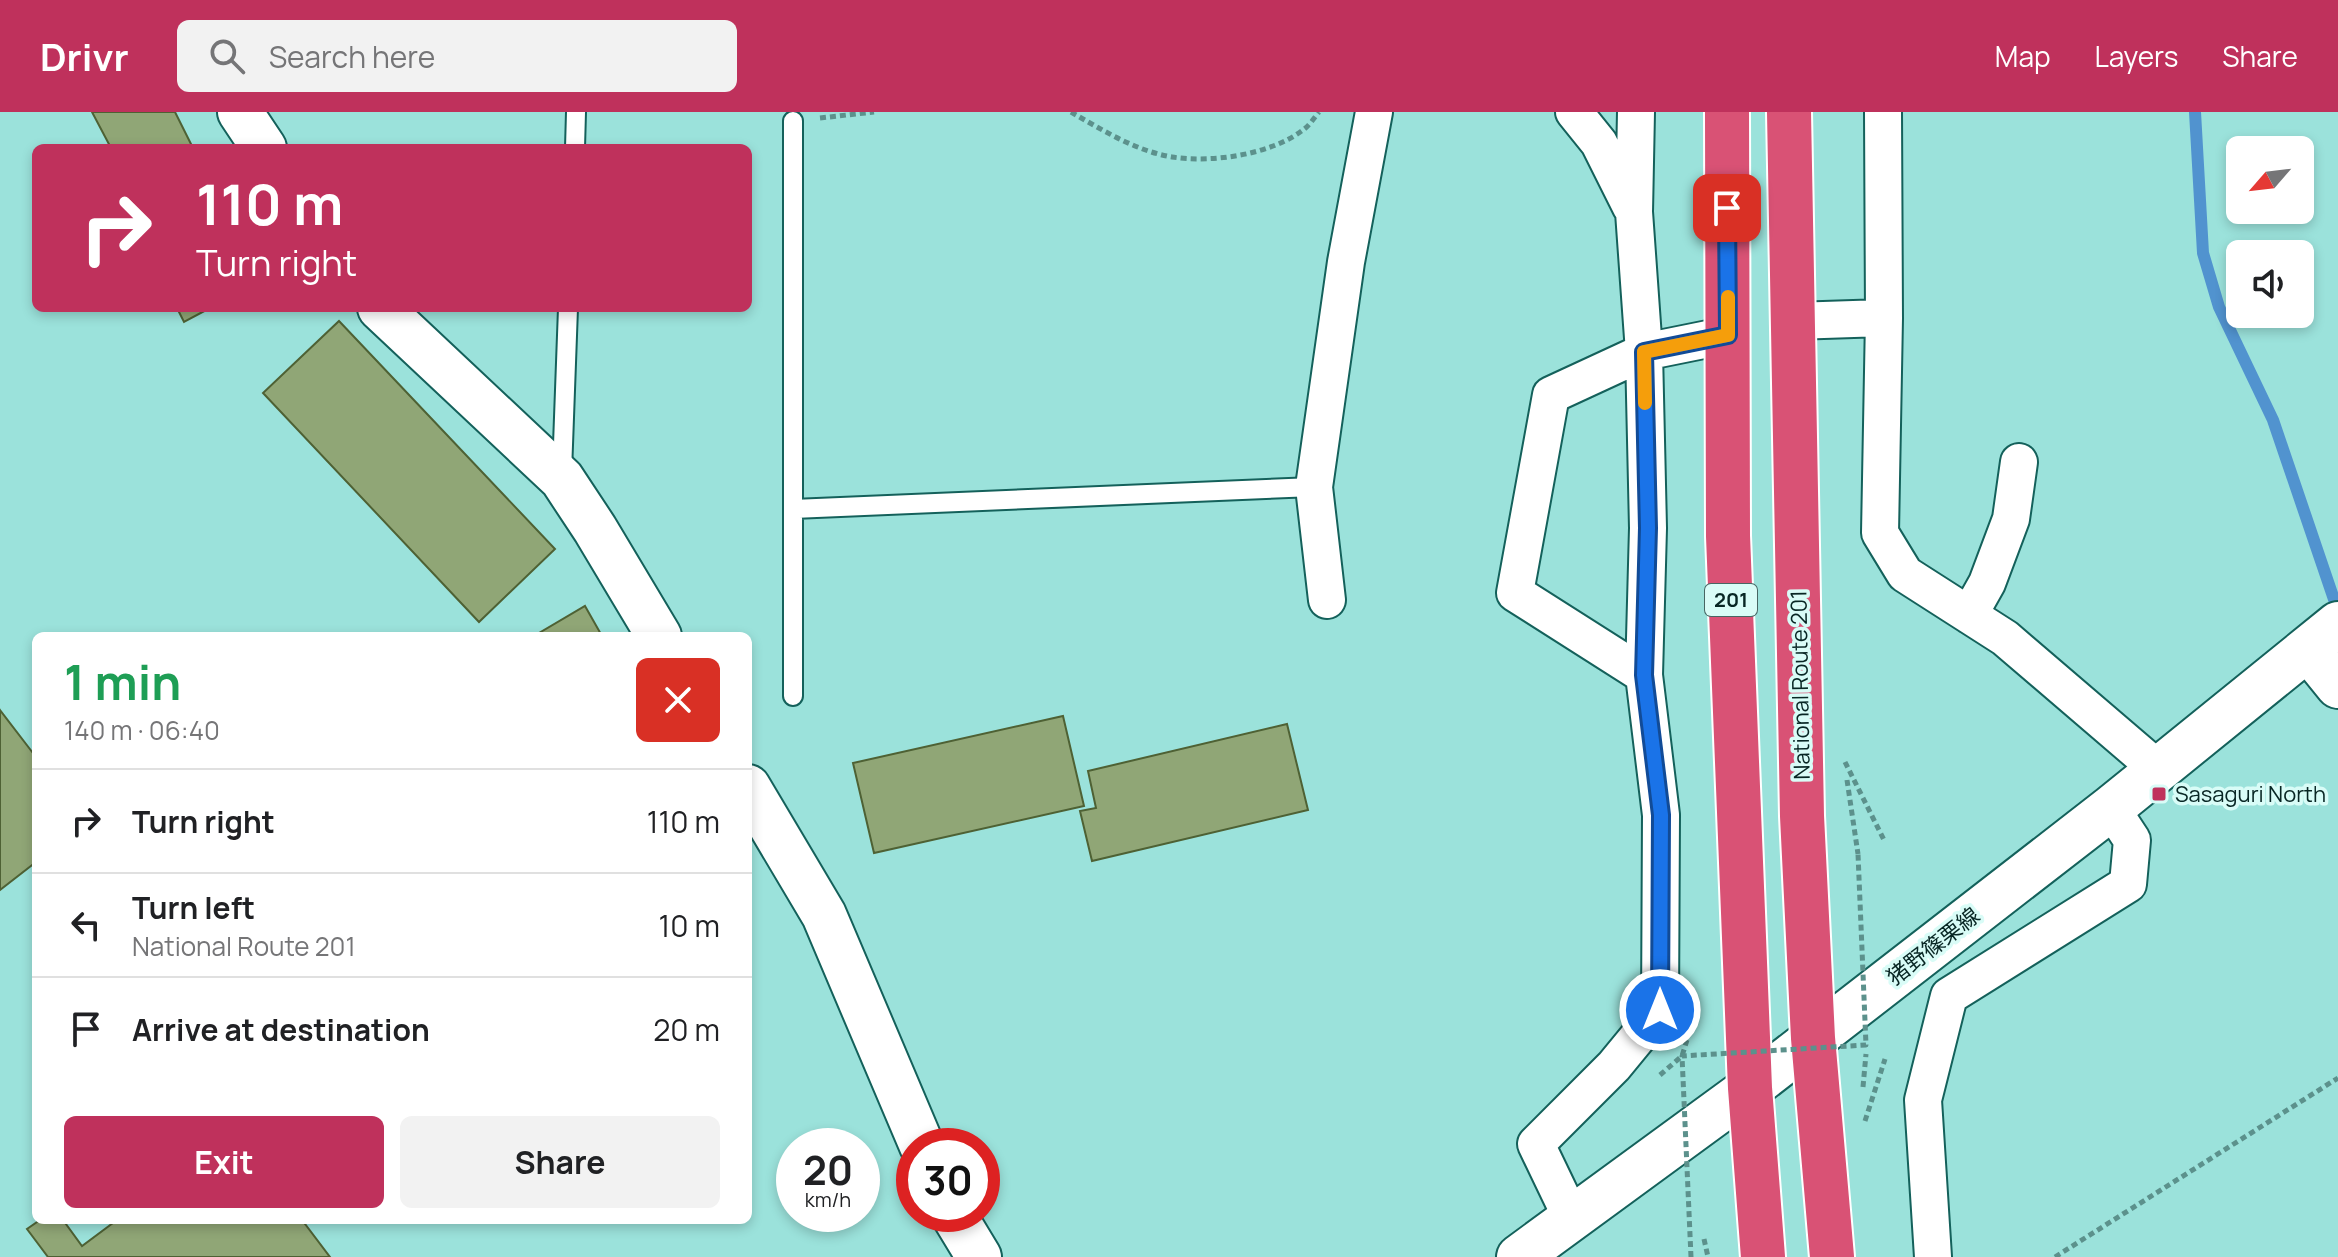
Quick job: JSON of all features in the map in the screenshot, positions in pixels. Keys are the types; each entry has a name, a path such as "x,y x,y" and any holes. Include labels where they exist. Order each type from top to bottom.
{"highway":[{"name":"201","path":"1727,112 1728,536 1750,1088 1763,1257"},
{"name":"National Route 201","path":"1789,112 1802,816 1813,1038 1832,1257"}],"main road":[{"path":"240,112 261,144"},
{"path":"384,312 562,479 657,632"},
{"path":"2323,636 2338,686"},
{"name":"猪野篠栗線","path":"1520,1257 1750,1088 2111,808 2323,636"},
{"path":"752,794 824,915 914,1128"},
{"path":"964,1232 979,1257"}],"street":[{"path":"1327,600 1314,487 1346,262 1374,112"},
{"path":"1574,112 1599,143 1634,212"},
{"path":"1572,1219 1536,1144 1614,1066 1660,1010 1661,815 1644,675 1648,528 1644,352 1634,212 1636,112"},
{"path":"1883,112 1884,318 1880,533 1905,574 2005,638 2159,770"},
{"path":"1793,321 1884,318"},
{"path":"1644,675 1515,593 1551,395 1644,352 1728,335"},
{"path":"1969,615 1987,583 2011,519 2019,462"},
{"path":"1933,1257 1923,1100 1949,996 2128,884 2132,840 2111,808"}],"lane":[{"path":"575,144 576,112"},
{"path":"793,121 793,696"},
{"path":"562,479 568,312"},
{"path":"793,509 1314,487"}],"path":[{"path":"793,121 874,112"},
{"path":"1071,112 1115,138 1172,157 1226,157 1263,151 1304,130 1319,112"},
{"path":"1885,842 1844,760 1858,854 1866,1045 1861,1130 1885,1059"},
{"path":"1691,1257 1682,1056 1866,1045"},
{"path":"2055,1257 2338,1078"},
{"path":"1704,1239 1708,1257"}],"building":[{"path":"92,112 175,112 191,144 109,144"},
{"path":"179,312 203,312 184,322"},
{"path":"339,321 555,549 479,622 263,393"},
{"path":"585,606 600,632 541,632"},
{"path":"0,710 32,752 32,865 0,890"},
{"path":"1063,716 1084,806 874,853 853,763"},
{"path":"1287,724 1308,810 1092,861 1080,811 1096,808 1088,771"},
{"path":"34,1224 66,1224 82,1246 112,1224 305,1224 330,1257 48,1257 27,1229"}],"waterway":[{"path":"2195,112 2203,253 2219,307 2273,420 2338,611"}],"slow traffic":[{"path":"1645,403 1644,352 1728,335 1728,297"}],"place":[{"name":"Sasaguri North","path":"2159,794"}],"route":[{"path":"1660,1010 1661,815 1644,675 1648,528 1644,352 1728,335 1727,208"}]}
